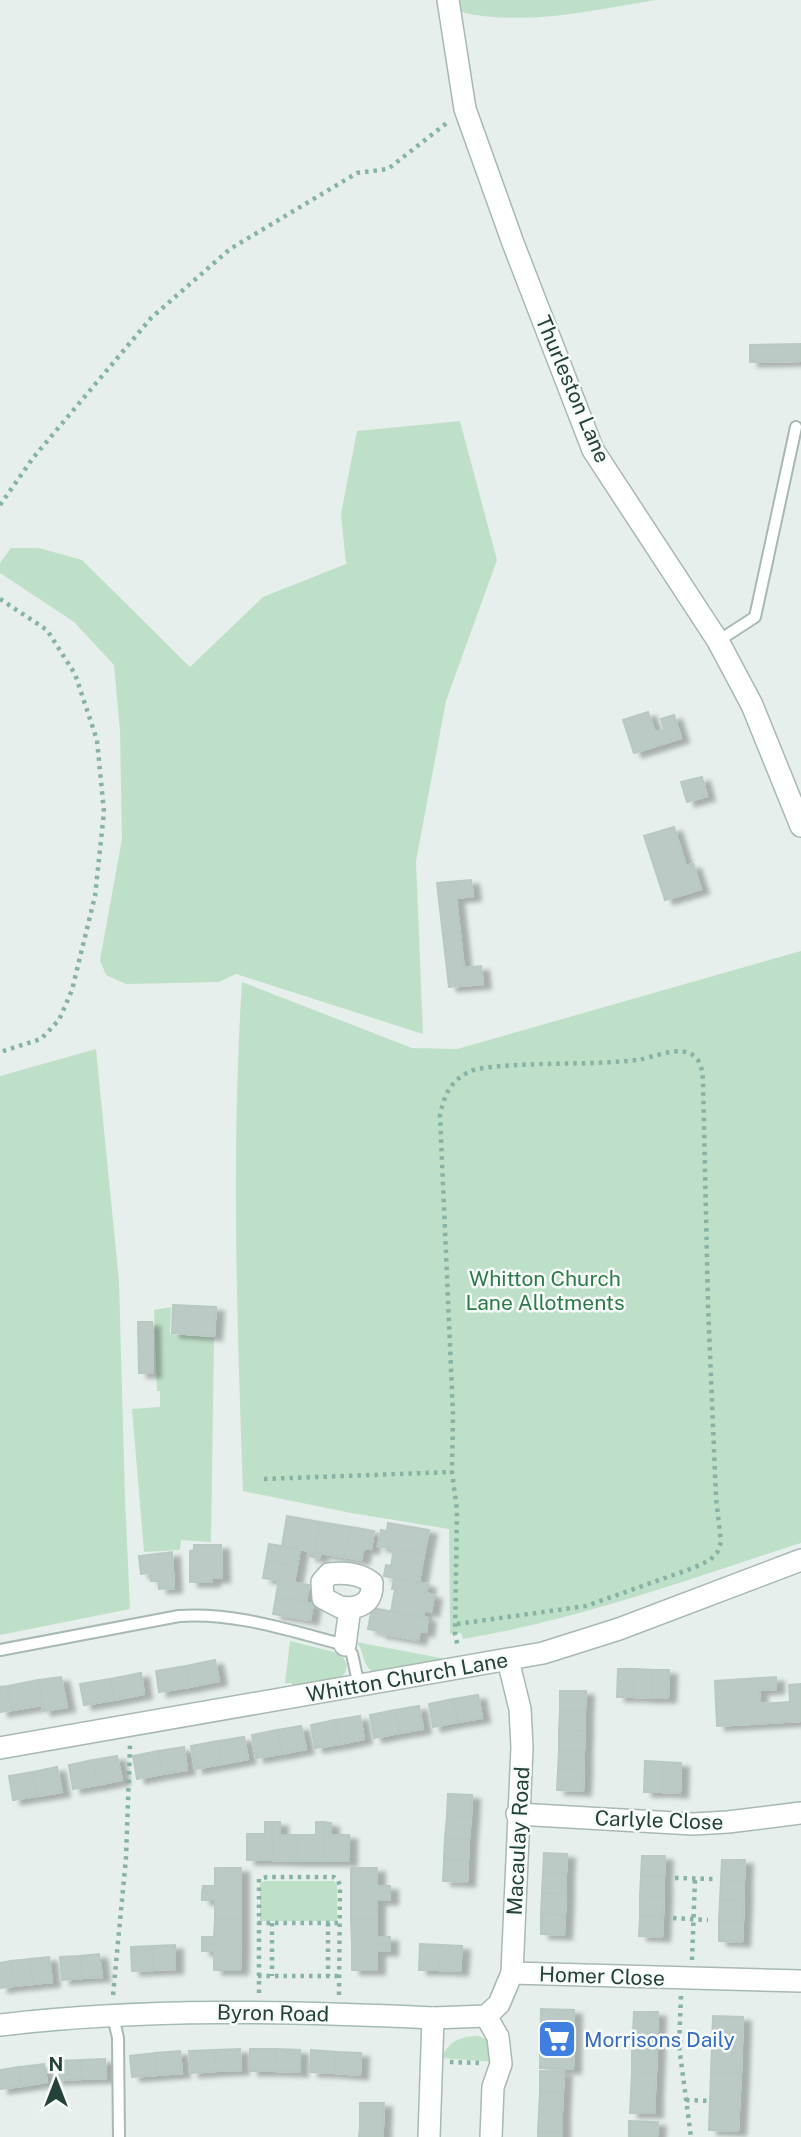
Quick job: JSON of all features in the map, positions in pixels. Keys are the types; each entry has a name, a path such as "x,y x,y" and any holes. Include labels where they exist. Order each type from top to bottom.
{"street":[{"name":"Thurleston Lane","path":"448,0 465,109 513,243 593,450 718,641 752,705 801,826"},
{"name":"Whitton Church Lane","path":"0,1748 509,1660 583,1642 801,1560"},
{"path":"345,1645 349,1608"},
{"name":"Macaulay Road","path":"486,2016 499,2004 512,1973 522,1747 520,1709 509,1660"},
{"name":"Carlyle Close","path":"517,1814 693,1824 801,1813"},
{"name":"Homer Close","path":"512,1973 801,1981"},
{"name":"Byron Road","path":"0,2025 113,2016 259,2012 433,2018"},
{"path":"429,2137 433,2018 486,2016 498,2037 500,2064 493,2087 491,2137"}],"lane":[{"path":"718,641 755,617 796,427"},
{"path":"0,1650 179,1616 208,1614 243,1619 345,1645 352,1654 359,1685"},
{"path":"113,2016 118,2038 119,2137"}],"path":[{"path":"0,505 33,458 151,318 230,249 357,173 388,169 465,109"},
{"path":"0,599 47,630 75,674 97,740 104,811 95,896 72,990 59,1020 41,1039 0,1052"},
{"path":"457,1624 586,1606 693,1568 718,1553 721,1542 716,1498 710,1346 703,1080 698,1060 691,1054 680,1051 640,1060 475,1069 452,1083 444,1098 440,1115 453,1414 452,1472 457,1510 455,1634 462,1668"},
{"path":"264,1479 452,1472"},
{"path":"113,2016 112,2001 126,1858 130,1751 128,1727"},
{"path":"259,2012 258,1882 267,1877 336,1878 340,1886 339,2014"},
{"path":"675,1878 713,1880"},
{"name":"Homer Close","path":"686,1978 694,1919 695,1879"},
{"path":"673,1918 708,1920"},
{"path":"258,1923 339,1923"},
{"path":"272,1923 272,1976"},
{"path":"328,1923 328,1976"},
{"path":"258,1976 339,1976"},
{"path":"686,1978 679,2042 691,2137"},
{"path":"679,2042 712,2044"},
{"path":"432,2062 500,2064"},
{"path":"686,2100 710,2101"}],"green space":[{"path":"452,0 656,0 554,16 503,18 451,10"},
{"path":"460,421 497,560 446,701 416,861 423,1034 236,974 219,982 126,984 106,975 100,960 122,839 120,731 114,665 74,622 0,573 0,563 11,548 39,548 82,560 190,667 263,597 346,564 341,514 357,431"},
{"name":"Whitton Church Lane Allotments","path":"801,951 801,1543 591,1610 463,1639 461,1633 450,1634 449,1529 243,1491 236,1173 242,982 412,1048 457,1049"},
{"path":"96,1049 119,1281 130,1609 0,1635 0,1076"},
{"path":"171,1307 170,1334 214,1338 211,1542 181,1540 180,1550 144,1552 132,1409 160,1407 154,1310"},
{"path":"290,1641 334,1652 343,1657 347,1665 345,1673 339,1680 298,1690 291,1683 285,1683"},
{"path":"356,1642 441,1658 444,1664 375,1674 367,1666"},
{"path":"264,1881 334,1881 337,1885 337,1921 260,1921 260,1884"},
{"path":"478,2036 490,2041 496,2062 441,2058 455,2041"}],"building":[{"path":"800,344 800,361 750,362 750,345"},
{"path":"648,712 655,732 664,730 661,719 674,715 681,738 634,753 623,720"},
{"path":"702,777 707,796 687,802 681,782"},
{"path":"674,827 686,866 693,864 701,889 665,900 644,836"},
{"path":"471,880 473,896 456,898 464,968 481,966 483,984 449,987 437,883"},
{"path":"173,1305 216,1307 214,1336 172,1333"},
{"path":"138,1322 152,1322 153,1373 139,1373"},
{"path":"287,1516 320,1522 314,1557 308,1556 309,1551 282,1546"},
{"path":"320,1522 351,1527 345,1557 320,1553 319,1558 314,1557"},
{"path":"388,1523 429,1530 424,1554 378,1546 381,1530 387,1531"},
{"path":"351,1527 374,1531 371,1549 364,1548 361,1560 345,1557"},
{"path":"269,1544 300,1549 297,1566 266,1561"},
{"path":"194,1545 221,1545 222,1578 212,1578 212,1582 190,1582 190,1551 194,1550"},
{"path":"394,1549 424,1554 419,1582 384,1576 386,1565 391,1566"},
{"path":"172,1552 174,1588 159,1589 159,1581 151,1581 151,1573 141,1574 139,1556"},
{"path":"266,1561 297,1566 294,1583 263,1578"},
{"path":"394,1578 428,1584 426,1593 434,1595 431,1612 424,1610 423,1617 391,1612"},
{"path":"279,1580 309,1585 306,1602 276,1597"},
{"path":"276,1597 313,1604 310,1620 273,1614"},
{"path":"372,1608 428,1618 426,1632 420,1631 418,1640 368,1629"},
{"path":"215,1660 219,1681 189,1687 186,1666"},
{"path":"186,1666 189,1687 159,1692 156,1671"},
{"path":"618,1669 635,1669 634,1697 617,1697"},
{"path":"635,1669 652,1670 651,1698 634,1697"},
{"path":"652,1670 669,1670 668,1698 651,1698"},
{"path":"141,1673 144,1694 114,1700 110,1679"},
{"path":"61,1677 67,1707 43,1711 38,1680"},
{"path":"776,1677 776,1689 759,1690 760,1704 790,1702 789,1685 801,1684 801,1721 717,1726 715,1681"},
{"path":"110,1679 114,1700 84,1705 80,1684"},
{"path":"38,1680 42,1705 12,1710 8,1686"},
{"path":"8,1686 12,1710 0,1712 0,1687"},
{"path":"560,1691 586,1691 585,1711 560,1710"},
{"path":"478,1695 482,1718 457,1722 453,1699"},
{"path":"453,1699 457,1722 433,1727 429,1704"},
{"path":"419,1706 423,1729 399,1733 395,1710"},
{"path":"395,1710 399,1733 374,1738 370,1715"},
{"path":"560,1710 585,1711 585,1731 559,1731"},
{"path":"360,1716 364,1739 340,1744 335,1720"},
{"path":"335,1720 340,1744 315,1748 311,1725"},
{"path":"301,1726 306,1749 281,1754 277,1730"},
{"path":"277,1730 281,1754 256,1758 252,1735"},
{"path":"559,1731 585,1731 584,1751 559,1750"},
{"path":"244,1737 248,1759 222,1764 218,1741"},
{"path":"218,1741 222,1764 195,1769 191,1746"},
{"path":"184,1747 187,1770 162,1774 158,1751"},
{"path":"559,1750 584,1751 584,1771 558,1770"},
{"path":"158,1751 162,1774 137,1779 133,1756"},
{"path":"117,1756 122,1780 97,1785 93,1760"},
{"path":"93,1760 97,1785 73,1789 69,1765"},
{"path":"645,1761 663,1762 662,1792 644,1792"},
{"path":"663,1762 681,1763 680,1793 662,1792"},
{"path":"57,1767 62,1792 37,1796 33,1772"},
{"path":"558,1770 584,1771 583,1791 557,1790"},
{"path":"33,1772 37,1796 13,1800 9,1776"},
{"path":"448,1794 472,1795 471,1817 447,1816"},
{"path":"447,1816 471,1817 469,1839 445,1838"},
{"path":"265,1822 273,1822 272,1860 247,1860 247,1834 265,1834"},
{"path":"273,1822 280,1822 280,1835 298,1835 298,1861 272,1860"},
{"path":"316,1822 324,1822 323,1861 298,1861 298,1835 316,1835"},
{"path":"324,1822 331,1823 331,1835 349,1835 349,1861 323,1861"},
{"path":"445,1838 469,1839 468,1861 444,1859"},
{"path":"544,1853 567,1854 566,1874 543,1873"},
{"path":"642,1856 665,1856 664,1877 641,1876"},
{"path":"444,1859 468,1861 467,1882 443,1881"},
{"path":"722,1860 745,1860 744,1881 721,1880"},
{"path":"215,1868 241,1868 241,1893 202,1893 203,1886 215,1886"},
{"path":"351,1868 377,1868 377,1886 390,1886 390,1893 351,1893"},
{"path":"543,1873 566,1874 566,1894 542,1893"},
{"path":"641,1876 664,1877 664,1897 640,1896"},
{"path":"721,1880 744,1881 744,1901 720,1900"},
{"path":"202,1893 241,1893 241,1919 215,1919 215,1900 202,1900"},
{"path":"351,1893 390,1893 390,1900 377,1900 377,1919 351,1919"},
{"path":"542,1893 566,1894 565,1915 541,1914"},
{"path":"640,1896 664,1897 663,1917 640,1916"},
{"path":"720,1900 744,1901 743,1922 719,1920"},
{"path":"541,1914 565,1915 564,1935 541,1934"},
{"path":"640,1916 663,1917 662,1937 639,1936"},
{"path":"215,1919 241,1919 241,1944 202,1944 202,1937 214,1937"},
{"path":"351,1919 377,1919 377,1937 390,1937 390,1944 352,1944"},
{"path":"719,1920 743,1922 742,1942 719,1941"},
{"path":"202,1944 241,1944 240,1970 214,1970 214,1951 202,1951"},
{"path":"352,1944 390,1944 390,1951 377,1951 377,1970 352,1970"},
{"path":"420,1944 441,1945 439,1970 419,1970"},
{"path":"175,1945 175,1969 153,1970 152,1946"},
{"path":"441,1945 462,1946 460,1971 439,1970"},
{"path":"152,1946 153,1970 132,1971 131,1947"},
{"path":"99,1954 102,1977 82,1978 80,1956"},
{"path":"80,1956 82,1978 62,1980 60,1957"},
{"path":"49,1957 52,1982 33,1984 30,1959"},
{"path":"30,1959 33,1984 14,1986 11,1961"},
{"path":"11,1961 14,1986 0,1988 0,1963"},
{"name":"Morrisons Daily","path":"541,2009 574,2010 573,2069 540,2068"},
{"path":"634,2012 658,2012 657,2032 633,2032"},
{"path":"713,2016 743,2017 741,2074 711,2073"},
{"path":"633,2032 657,2032 657,2053 632,2052"},
{"path":"240,2049 241,2070 216,2071 215,2050"},
{"path":"250,2049 275,2049 275,2071 250,2071"},
{"path":"275,2049 300,2050 300,2072 275,2071"},
{"path":"215,2050 216,2071 191,2073 189,2051"},
{"path":"311,2050 336,2052 335,2073 310,2072"},
{"path":"180,2051 182,2073 157,2075 155,2053"},
{"path":"336,2052 361,2053 360,2075 335,2073"},
{"path":"632,2052 657,2053 656,2073 632,2072"},
{"path":"155,2053 157,2075 132,2077 130,2056"},
{"path":"105,2059 106,2078 81,2079 80,2060"},
{"path":"80,2060 81,2079 55,2080 54,2061"},
{"path":"44,2064 47,2082 22,2086 19,2067"},
{"path":"19,2067 22,2086 0,2089 0,2070"},
{"path":"540,2071 564,2072 563,2092 540,2091"},
{"path":"632,2072 656,2073 655,2093 631,2093"},
{"path":"711,2073 741,2074 738,2131 709,2130"},
{"path":"540,2091 563,2092 562,2112 539,2112"},
{"path":"631,2093 655,2093 655,2113 630,2113"},
{"path":"360,2103 384,2103 383,2128 360,2128"},
{"path":"539,2112 562,2112 562,2132 538,2132"},
{"path":"629,2121 658,2122 657,2137 629,2137"},
{"path":"360,2128 383,2128 383,2137 359,2137"},
{"path":"538,2132 562,2132 562,2137 538,2137"}],"place":[{"name":"Morrisons Daily","path":"557,2039"}]}
